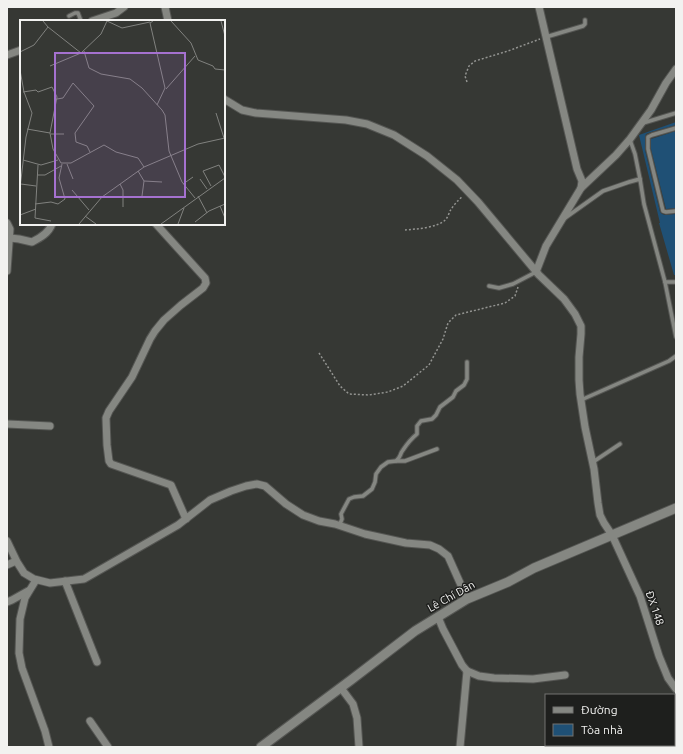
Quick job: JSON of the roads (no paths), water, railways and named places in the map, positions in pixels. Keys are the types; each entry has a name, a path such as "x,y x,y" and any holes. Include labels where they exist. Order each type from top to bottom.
{"street":[{"path":"95,20 116,13 124,7"},
{"path":"165,7 168,20"},
{"path":"536,272 546,246 559,222 575,200 581,188 582,181 577,169 539,7"},
{"path":"7,56 20,50"},
{"path":"581,188 616,156 630,139 642,123 676,69"},
{"name":"ĐX 148","path":"225,100 242,110 256,113 346,120 367,124 394,135 427,156 457,180 469,192 536,272 564,299 575,314 580,326 579,380 581,400 593,462 600,515 612,535 640,596 659,656 668,678 675,687"},
{"path":"7,223 10,229 7,271"},
{"path":"10,238 32,242 43,237 52,225"},
{"path":"157,225 205,278 206,283 203,288 164,320 150,339 132,377 108,410 106,418 106,445 112,464 171,485 186,519"},
{"path":"7,424 50,426"},
{"path":"7,541 16,561 24,573 36,580 50,584 84,579 178,525 210,500 231,491 257,484 265,486 286,504 303,515 319,521 365,534 406,543 430,544 448,556 466,599"},
{"name":"Lê Chí Dân","path":"262,747 415,631 466,599 508,582 534,568 676,508"},
{"path":"7,565 16,561"},
{"path":"36,580 25,598 20,619 19,653 22,668 45,731 49,747"},
{"path":"65,581 97,662"},
{"path":"7,602 29,591"},
{"path":"438,617 462,665 467,671 479,676 494,678 533,679 565,675"},
{"path":"460,747 467,671"},
{"path":"341,688 353,704 357,718 359,747"},
{"path":"90,721 108,747"}],"lane":[{"path":"69,16 78,13 82,20"},
{"path":"546,37 583,26 586,20"},
{"path":"642,123 676,113"},
{"path":"676,128 648,137 648,149 663,211 676,211"},
{"path":"630,139 635,154 644,204 665,282 676,337"},
{"path":"559,222 603,191 640,179"},
{"path":"489,286 499,288 514,284 536,272"},
{"path":"665,282 676,282"},
{"path":"581,400 669,361 676,356"},
{"path":"396,461 400,457 403,449 417,434 417,426 421,421 432,419 440,407 453,397 456,391 464,385 467,379 467,362"},
{"path":"593,462 620,444"},
{"path":"339,526 342,519 341,514 349,499 363,496 372,489 376,474 381,467 388,462 405,461 437,449"}]}
